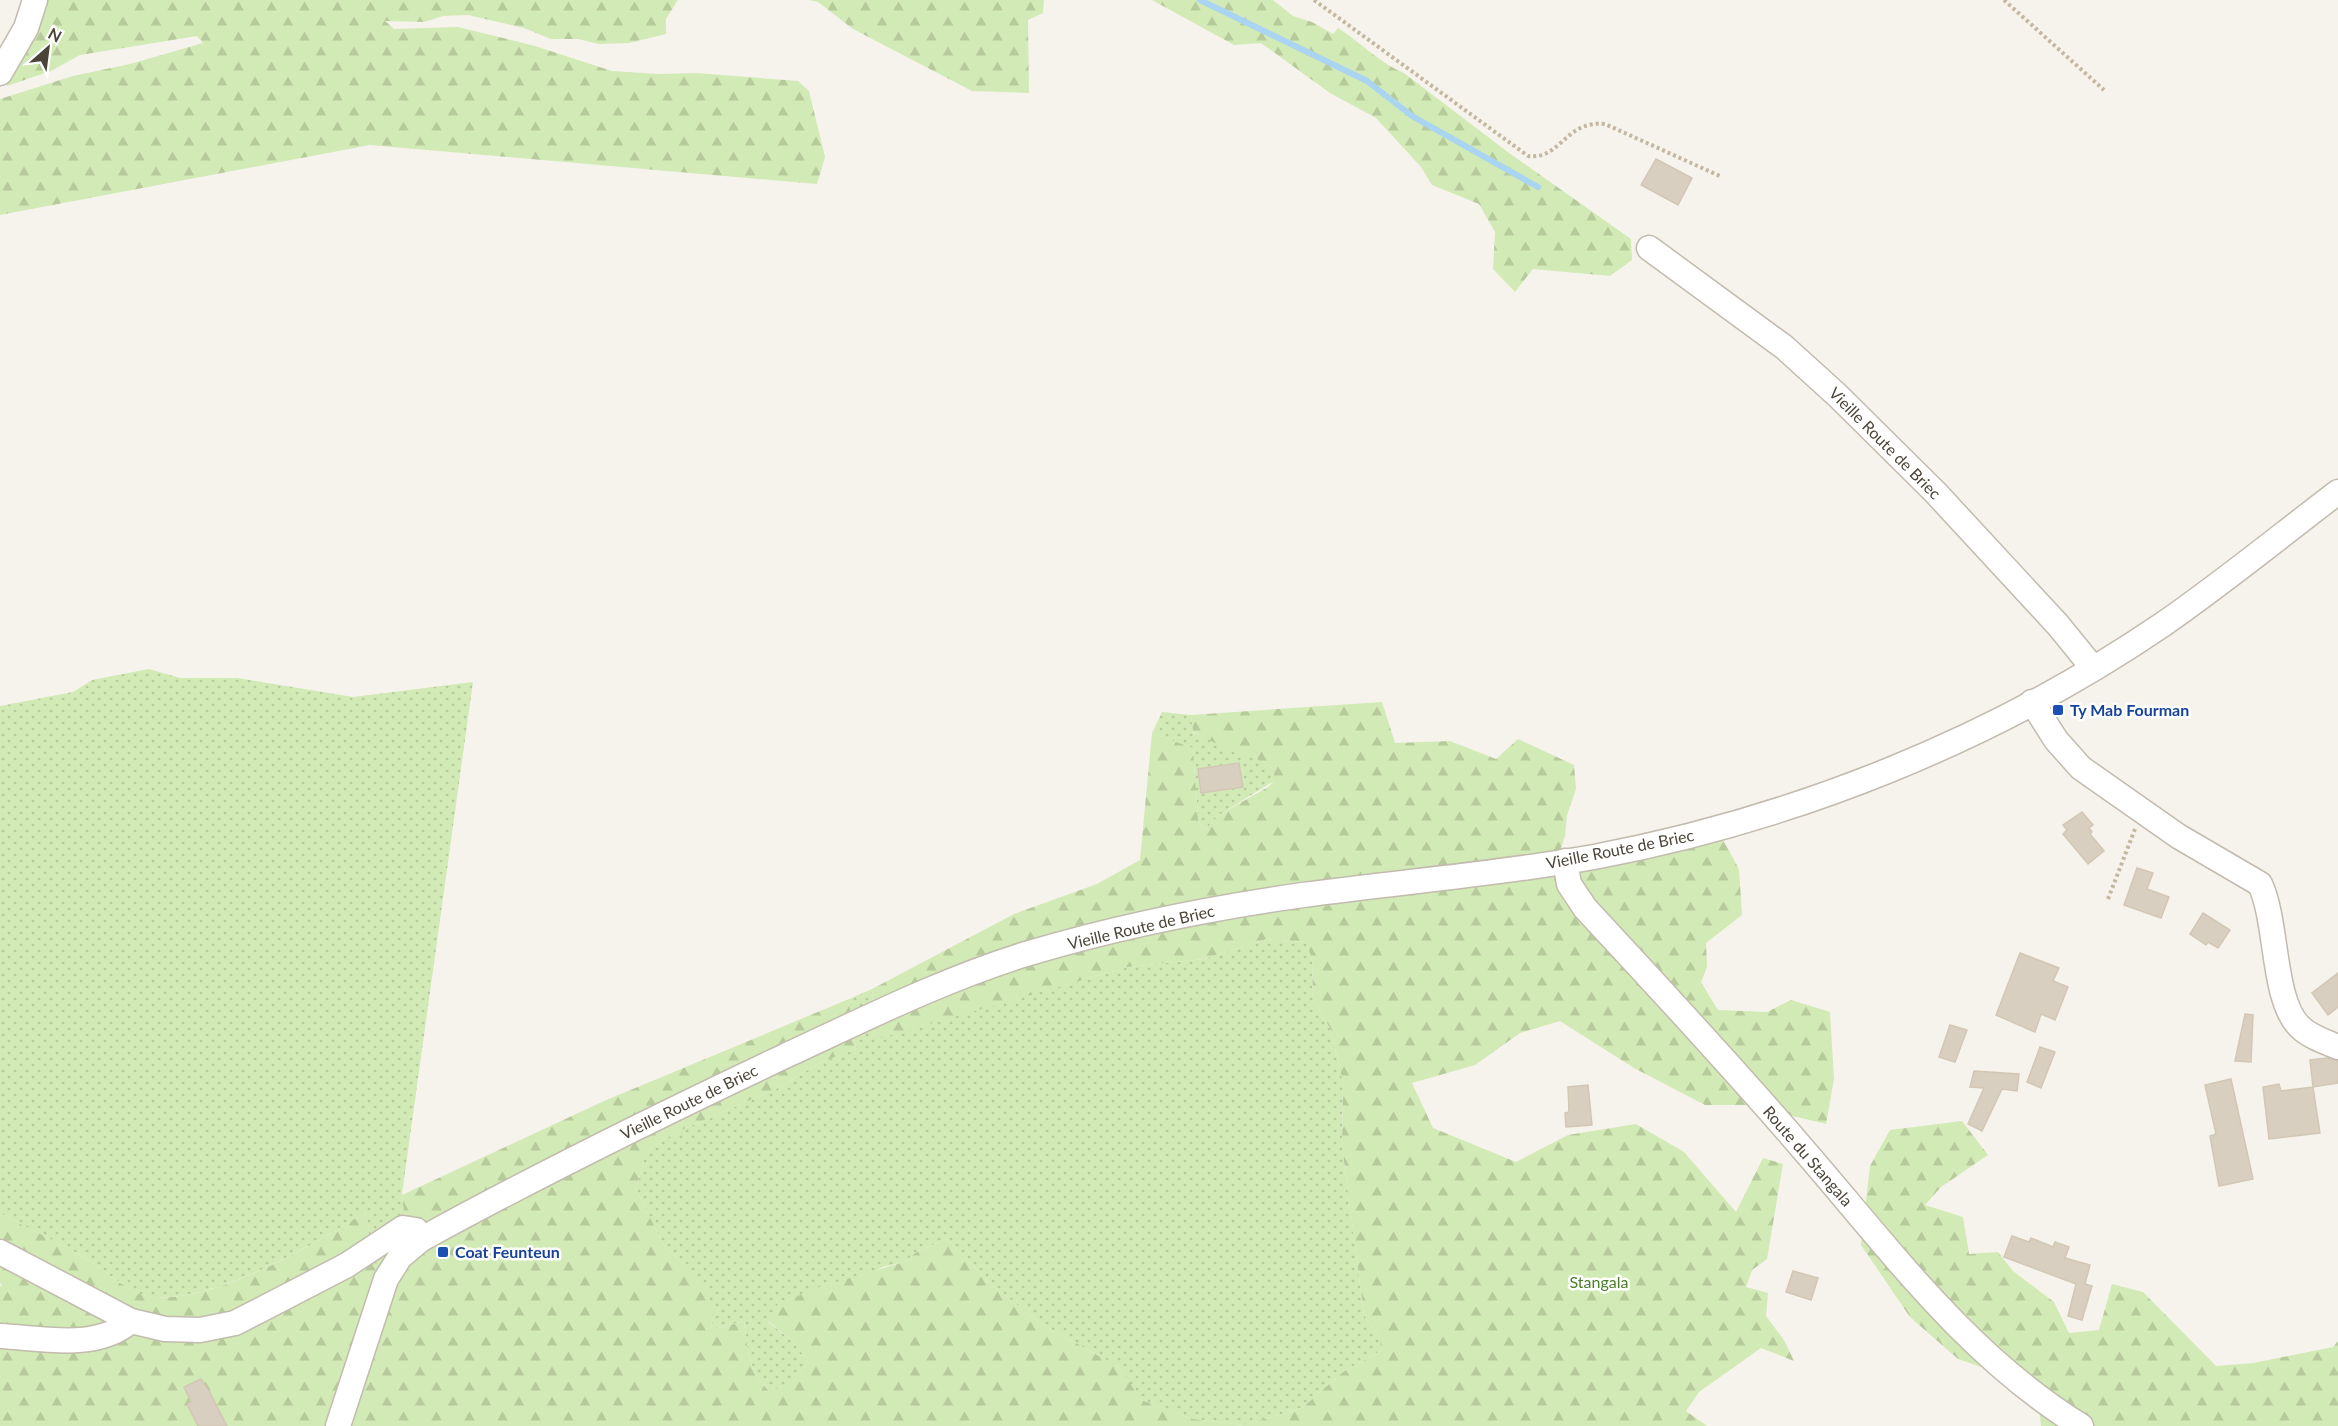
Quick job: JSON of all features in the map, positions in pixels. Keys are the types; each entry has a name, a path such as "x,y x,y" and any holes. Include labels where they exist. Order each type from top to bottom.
{"street":[{"path":"0,73 26,28 35,0"},
{"name":"Vieille Route de Briec","path":"1649,248 1784,347 1837,395 1935,492 2058,625 2093,668"},
{"name":"Vieille Route de Briec","path":"338,1426 386,1279 400,1257 420,1240 589,1151 858,1021 954,979 1029,954 1207,911 1295,896 1565,861 1626,850 1739,824 1810,801 1924,755 2032,702 2093,668 2165,623 2338,492"},
{"path":"2032,702 2056,740 2081,768 2142,812 2260,884 2270,913 2283,992 2290,1014 2301,1028 2338,1047"},
{"name":"Route du Stangala","path":"1565,861 1569,884 1585,908 1801,1146 1922,1291 1982,1351 2041,1400 2081,1426"},
{"path":"0,1252 131,1321 184,1330 201,1330 235,1323 347,1265 403,1228 416,1230 420,1240"},
{"path":"0,1336 54,1340 90,1338 115,1332 131,1321"}],"path":[{"path":"1314,0 1528,156 1546,155 1570,133 1595,123 1605,124 1722,177"},
{"path":"2004,0 2104,90"},
{"path":"2108,898 2142,812"}],"green space":[{"path":"38,0 678,0 666,19 666,34 629,43 599,44 578,39 551,39 524,28 468,15 443,16 424,22 385,21 394,29 458,27 535,46 612,71 659,74 696,73 798,81 809,91 825,157 817,184 370,145 0,215 0,99 73,76 130,64 203,43 197,36 80,55 51,71 7,86 8,70"},
{"path":"809,0 1044,0 1043,13 1028,20 1029,93 972,91 853,29 818,2"},
{"path":"1152,0 1273,0 1293,16 1312,22 1333,34 1338,28 1387,64 1404,73 1509,153 1631,239 1632,260 1610,276 1533,269 1515,292 1493,269 1495,232 1479,204 1432,185 1421,167 1376,118 1330,93 1261,43 1234,45"},
{"path":"149,669 180,678 238,678 353,697 473,682 402,1194 407,1239 376,1271 365,1212 289,1257 225,1284 195,1293 166,1297 142,1295 80,1255 0,1213 0,706 73,692 92,680"},
{"name":"Stangala","path":"1382,702 1395,743 1450,741 1496,759 1518,739 1574,765 1576,789 1567,815 1565,836 1553,872 1721,836 1739,869 1742,915 1706,943 1707,967 1701,982 1718,1010 1767,1012 1791,1000 1830,1012 1834,1079 1826,1124 1746,1105 1705,1105 1634,1068 1560,1021 1520,1033 1475,1065 1412,1083 1433,1128 1516,1162 1568,1135 1636,1124 1684,1152 1736,1212 1763,1158 1783,1164 1767,1259 1752,1270 1746,1287 1768,1293 1766,1316 1784,1340 1794,1361 1761,1348 1699,1392 1686,1411 1707,1426 0,1426 0,1286 2,1285 0,1283 0,1213 81,1255 128,1288 143,1295 167,1297 195,1293 226,1284 289,1257 365,1212 377,1271 407,1239 402,1195 604,1101 849,999 856,1049 819,1063 780,1087 677,1132 647,1150 636,1189 664,1246 687,1266 708,1291 713,1312 711,1330 744,1321 753,1368 769,1391 782,1387 797,1377 807,1360 793,1341 768,1321 777,1305 819,1287 904,1262 918,1251 947,1239 989,1282 1037,1321 1120,1368 1141,1400 1193,1419 1244,1425 1302,1408 1343,1372 1382,1350 1378,1335 1364,1315 1342,1146 1343,1082 1330,1028 1313,1000 1312,959 1306,942 1266,939 1204,959 1128,967 874,1040 872,989 1014,914 1097,884 1140,860 1152,733 1193,748 1198,819 1204,831 1219,815 1268,787 1274,781 1274,769 1259,761 1251,752 1245,758 1193,732 1191,715"},
{"path":"1162,712 1191,715 1193,733 1251,751 1259,761 1274,769 1274,781 1219,815 1204,831 1198,819 1193,748 1152,733"},
{"path":"1266,939 1306,942 1312,959 1313,1000 1330,1028 1343,1082 1342,1146 1364,1315 1378,1335 1382,1350 1343,1372 1302,1408 1244,1425 1193,1419 1140,1400 1120,1368 1037,1321 989,1282 947,1239 918,1251 904,1262 883,1267 768,1322 793,1341 807,1360 797,1377 782,1387 769,1391 757,1376 750,1359 744,1321 711,1330 713,1312 687,1266 664,1246 636,1189 647,1150 677,1132 780,1087 819,1063 856,1049 849,999 872,989 874,1039 1128,967 1204,959"},
{"path":"1962,1121 1988,1155 1941,1187 1925,1205 1963,1217 1969,1254 1998,1252 2013,1271 2054,1302 2069,1333 2099,1330 2112,1284 2143,1292 2216,1366 2253,1363 2333,1347 2338,1341 2338,1426 2041,1426 2037,1386 1958,1359 1910,1317 1861,1245 1870,1166 1890,1130"}],"building":[{"path":"1656,159 1692,178 1678,205 1641,185"},
{"path":"1239,763 1243,787 1201,793 1198,769"},
{"path":"2082,812 2093,825 2089,828 2092,832 2090,834 2104,851 2088,864 2063,834 2067,830 2063,825"},
{"path":"2137,868 2153,873 2147,889 2169,897 2161,918 2124,905"},
{"path":"2203,913 2230,930 2218,948 2208,942 2206,945 2190,934"},
{"path":"2020,953 2059,968 2053,981 2068,987 2055,1020 2041,1014 2035,1032 1996,1015"},
{"path":"2338,973 2338,1007 2328,1015 2312,993"},
{"path":"2245,1014 2253,1015 2251,1062 2235,1061"},
{"path":"1950,1025 1967,1030 1955,1062 1939,1057"},
{"path":"2040,1047 2055,1052 2041,1088 2027,1082"},
{"path":"2327,1058 2338,1061 2338,1083 2313,1087 2310,1060"},
{"path":"1974,1071 2019,1074 2017,1091 2002,1089 1982,1131 1968,1124 1984,1088 1970,1087"},
{"path":"2231,1079 2253,1179 2219,1186 2210,1136 2216,1134 2205,1085"},
{"path":"2279,1084 2281,1091 2313,1087 2320,1133 2269,1139 2263,1087"},
{"path":"1588,1085 1592,1125 1566,1127 1565,1113 1569,1112 1568,1087"},
{"path":"2012,1236 2029,1242 2031,1238 2053,1247 2055,1242 2069,1247 2065,1258 2090,1265 2085,1284 2092,1286 2082,1320 2068,1316 2076,1284 2004,1257"},
{"path":"1793,1271 1818,1278 1811,1300 1786,1292"},
{"path":"201,1379 227,1426 198,1426 187,1404 191,1402 184,1387"}],"waterway":[{"path":"1200,0 1367,81 1412,116 1538,187"}],"place":[{"name":"Ty Mab Fourman","path":"2058,710"},
{"name":"Coat Feunteun","path":"443,1252"}]}
